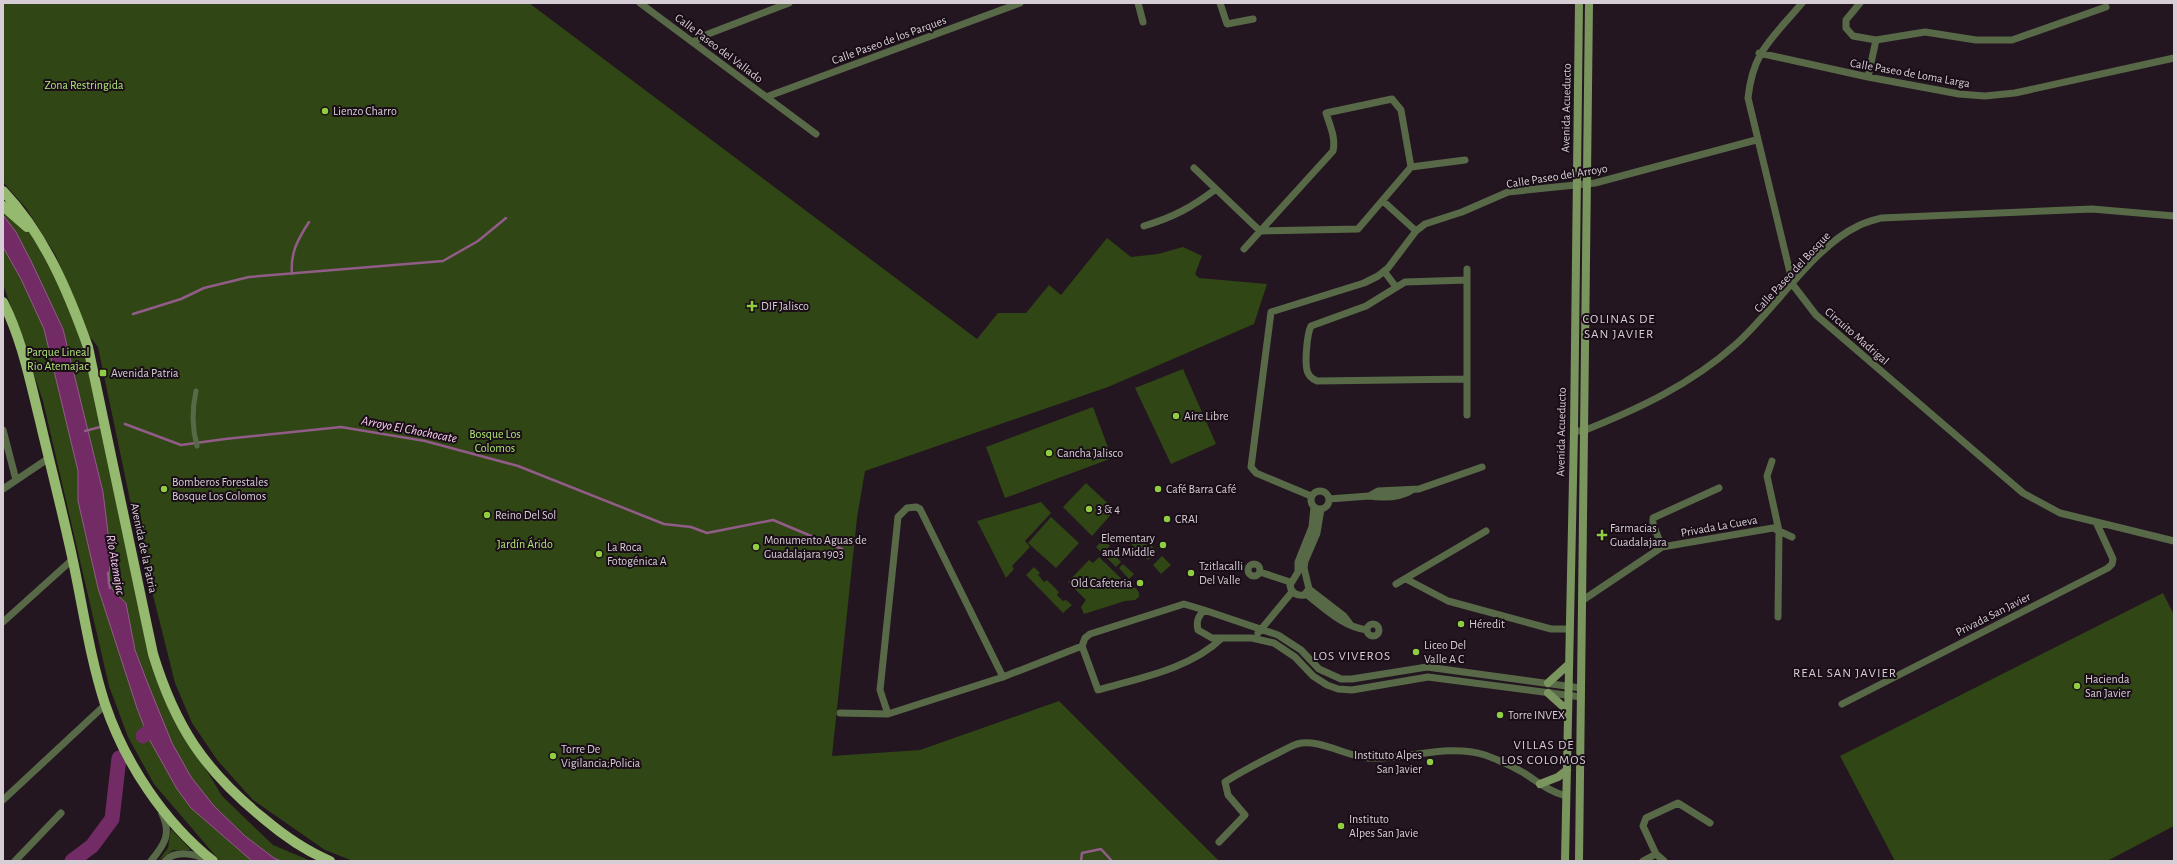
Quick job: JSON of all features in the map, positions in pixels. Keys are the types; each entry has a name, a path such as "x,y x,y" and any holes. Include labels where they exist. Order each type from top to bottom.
{"main road":[{"name":"Avenida Acueducto","path":"1565,861 1574,431 1579,3"},
{"name":"Avenida Acueducto","path":"1578,861 1583,600 1583,431 1589,3"},
{"name":"Avenida de la Patria","path":"3,191 35,232 72,304 88,347 153,654 163,688 191,742 234,794 276,829 318,856 330,861"},
{"path":"7,209 23,225 35,232"},
{"path":"3,301 26,362 73,559 97,676 105,705 122,745 154,798 173,822 212,861"},
{"path":"1570,614 1582,614"},
{"path":"1548,683 1569,664"},
{"path":"1548,693 1568,711"},
{"path":"1540,784 1558,777 1567,770"}],"street":[{"name":"Calle Paseo del Vallado","path":"640,3 816,134"},
{"path":"693,42 703,36 788,3"},
{"name":"Calle Paseo de los Parques","path":"766,97 1020,3"},
{"path":"1138,3 1143,22"},
{"path":"1220,3 1226,23 1229,25 1253,18"},
{"name":"Circuito Madrigal","path":"1802,3 1759,53 1749,80 1748,98 1756,140 1793,284 1816,315 2023,493 2060,513 2174,541"},
{"path":"1860,3 1846,20 1846,28 1853,36 1876,40 1925,32 1976,40 2012,40 2106,7"},
{"path":"1868,77 1876,40"},
{"name":"Calle Paseo de Loma Larga","path":"1759,53 1868,77 1959,94 1985,96 2015,93 2174,58"},
{"path":"1244,249 1333,151 1334,144 1332,132 1326,113 1392,99 1401,110 1411,167"},
{"name":"Calle Paseo del Arroyo","path":"1311,496 1256,473 1251,467 1271,312 1364,283 1384,271 1416,231 1436,219 1462,212 1508,192 1586,184 1756,140"},
{"path":"1194,168 1260,230 1358,229 1411,167 1465,160"},
{"path":"1144,226 1169,219 1193,207 1216,189"},
{"path":"1383,201 1416,231"},
{"name":"Calle Paseo del Bosque","path":"1574,431 1583,431 1660,398 1709,367 1756,326 1829,246 1859,225 1881,218 2092,209 2174,216"},
{"path":"1467,269 1467,415"},
{"path":"1384,271 1396,287"},
{"path":"1467,280 1405,282 1366,306 1311,326 1308,332 1307,372 1311,378 1317,381 1467,379"},
{"path":"196,391 193,405 194,434 198,446"},
{"path":"3,430 16,480"},
{"path":"3,489 49,458"},
{"path":"1772,461 1767,476 1779,531 1778,617"},
{"path":"1329,499 1404,495 1412,490 1482,467"},
{"name":"Privada La Cueva","path":"1662,547 1653,524 1653,518 1719,488"},
{"path":"1321,491 1328,495 1329,499 1326,508 1318,508 1312,504 1311,496 1314,493 1321,491"},
{"path":"888,714 880,690 898,517 907,508 916,507 920,509 1004,677"},
{"path":"1290,582 1298,572 1298,562 1318,508"},
{"path":"1307,592 1304,568 1305,561 1317,532 1318,508"},
{"name":"Privada San Javier","path":"1842,704 2108,568 2112,564 2113,559 2096,522"},
{"name":"Privada La Cueva","path":"1583,600 1662,547 1773,528 1792,537"},
{"path":"1396,584 1486,531"},
{"path":"3,622 73,559"},
{"path":"1260,572 1290,582"},
{"path":"1406,579 1448,601 1551,629 1569,629"},
{"path":"1290,582 1294,593"},
{"path":"1258,639 1263,630 1294,593 1307,592 1344,616 1350,624 1357,629 1367,630"},
{"path":"1222,638 1212,648 1176,666 1098,690 1082,646 1085,638 1090,634 1184,604 1263,630 1293,643 1319,669 1341,679 1374,676 1427,667 1462,670 1581,688"},
{"path":"1204,610 1198,617 1197,624 1198,630 1205,635 1222,638 1258,639 1274,643 1286,650 1313,676 1327,685 1338,689 1352,690 1428,677 1461,680 1581,697"},
{"path":"840,713 888,714 1004,677 1082,646"},
{"path":"1461,680 1462,670"},
{"path":"1374,676 1376,686"},
{"path":"3,800 105,705"},
{"path":"1219,842 1245,815 1228,795 1224,782 1247,768 1297,744 1314,742 1348,755 1367,758 1385,758 1448,750 1465,751 1485,755 1508,764 1555,793 1566,796"},
{"path":"152,861 164,845 168,829 154,798"},
{"path":"1664,861 1656,854 1643,826 1643,822 1650,816 1678,803 1710,823"},
{"path":"15,861 61,813"},
{"path":"165,861 176,854 184,854 209,861"},
{"path":"1643,861 1656,854"}],"green space":[{"name":"Bosque Los Colomos","path":"3,3 529,3 977,339 998,313 1026,313 1049,285 1061,295 1107,238 1131,257 1158,254 1183,247 1202,256 1195,274 1199,278 1267,284 1254,324 1108,387 865,471 857,518 832,756 920,750 1059,701 1219,861 353,861 325,850 253,800 218,761 192,723 175,683 134,519 98,347 90,337 56,256 26,208 3,182"},
{"name":"Parque Lineal Rio Atemajac","path":"3,199 35,239 68,302 86,353 172,713 222,796 273,845 311,861 220,861 154,784 128,737 109,686 43,401 3,284"},
{"name":"Aire Libre","path":"1183,369 1216,444 1171,464 1135,388"},
{"name":"Cancha Jalisco","path":"1093,407 1112,458 1005,498 986,447"},
{"name":"3 & 4","path":"1086,483 1115,510 1092,536 1063,507"},
{"path":"1041,502 1051,513 1025,541 1030,547 1012,566 1014,569 1006,578 977,521"},
{"path":"1051,517 1079,543 1056,568 1028,543"},
{"path":"1139,533 1149,547 1151,545 1157,551 1148,560 1129,542"},
{"path":"1103,540 1110,546 1108,548 1121,562 1116,567 1096,547"},
{"path":"1162,556 1171,565 1161,574 1153,565"},
{"path":"1099,557 1130,587 1136,588 1139,593 1139,597 1135,600 1125,601 1084,614 1081,607 1086,600 1068,582 1089,560 1093,563"},
{"path":"1123,564 1134,574 1129,579 1119,568"},
{"path":"1034,567 1040,573 1038,575 1044,582 1047,580 1059,592 1057,595 1063,601 1066,600 1072,605 1063,613 1026,575"},
{"name":"Hacienda San Javier","path":"2163,593 2174,615 2174,826 2107,861 1895,861 1840,756"},
{"path":"171,829 191,850 173,850 158,861 168,848"}],"shaded area":[{"path":"3,215 16,232 63,329 103,492 111,557 108,583 115,593 126,603 135,650 172,743 191,777 214,806 245,836 274,858 281,861 252,861 191,808 177,789 148,737 137,708 98,588 78,501 78,471 44,329 21,279 3,247"}],"waterway":[{"path":"133,314 181,299 204,288 249,277 443,261 478,241 506,218"},
{"path":"292,274 292,259 296,246 301,234 309,222"},
{"name":"Arroyo El Chochocate","path":"125,424 181,445 341,427 425,441 518,466 664,524 691,527 707,533 773,520 842,549"},
{"path":"85,431 100,427"},
{"name":"Río Atemajac","path":"108,573 110,588"},
{"path":"143,736 152,728"},
{"path":"72,861 92,846 112,819 119,758"},
{"path":"1081,861 1082,853 1101,849 1112,861"}],"place":[{"name":"Lienzo Charro","path":"325,111"},
{"name":"DIF Jalisco","path":"752,306"},
{"name":"Avenida Patria","path":"103,373"},
{"name":"Aire Libre","path":"1176,416"},
{"name":"Cancha Jalisco","path":"1049,453"},
{"name":"Bomberos Forestales Bosque Los Colomos","path":"164,489"},
{"name":"Café Barra Café","path":"1158,489"},
{"name":"3 & 4","path":"1089,509"},
{"name":"Reino Del Sol","path":"487,515"},
{"name":"CRAI","path":"1167,519"},
{"name":"Farmacias Guadalajara","path":"1602,535"},
{"name":"Elementary and Middle","path":"1163,545"},
{"name":"Monumento Aguas de Guadalajara 1903","path":"756,547"},
{"name":"La Roca Fotogénica A","path":"599,554"},
{"name":"Tzitlacalli Del Valle","path":"1191,573"},
{"name":"Old Cafeteria","path":"1140,583"},
{"name":"Héredit","path":"1461,624"},
{"name":"Liceo Del Valle A C","path":"1416,652"},
{"name":"Hacienda San Javier","path":"2077,686"},
{"name":"Torre INVEX","path":"1500,715"},
{"name":"Torre De Vigilancia;Policia","path":"553,756"},
{"name":"Instituto Alpes San Javier","path":"1430,762"},
{"name":"Instituto Alpes San Javie","path":"1341,826"}],"district":[{"name":"COLINAS DE SAN JAVIER","path":"1619,326"},
{"name":"LOS VIVEROS","path":"1352,656"},
{"name":"REAL SAN JAVIER","path":"1845,673"},
{"name":"VILLAS DE LOS COLOMOS","path":"1544,752"}],"park label":[{"name":"Zona Restringida","path":"84,85"},
{"name":"Jardín Árido","path":"525,544"}]}
